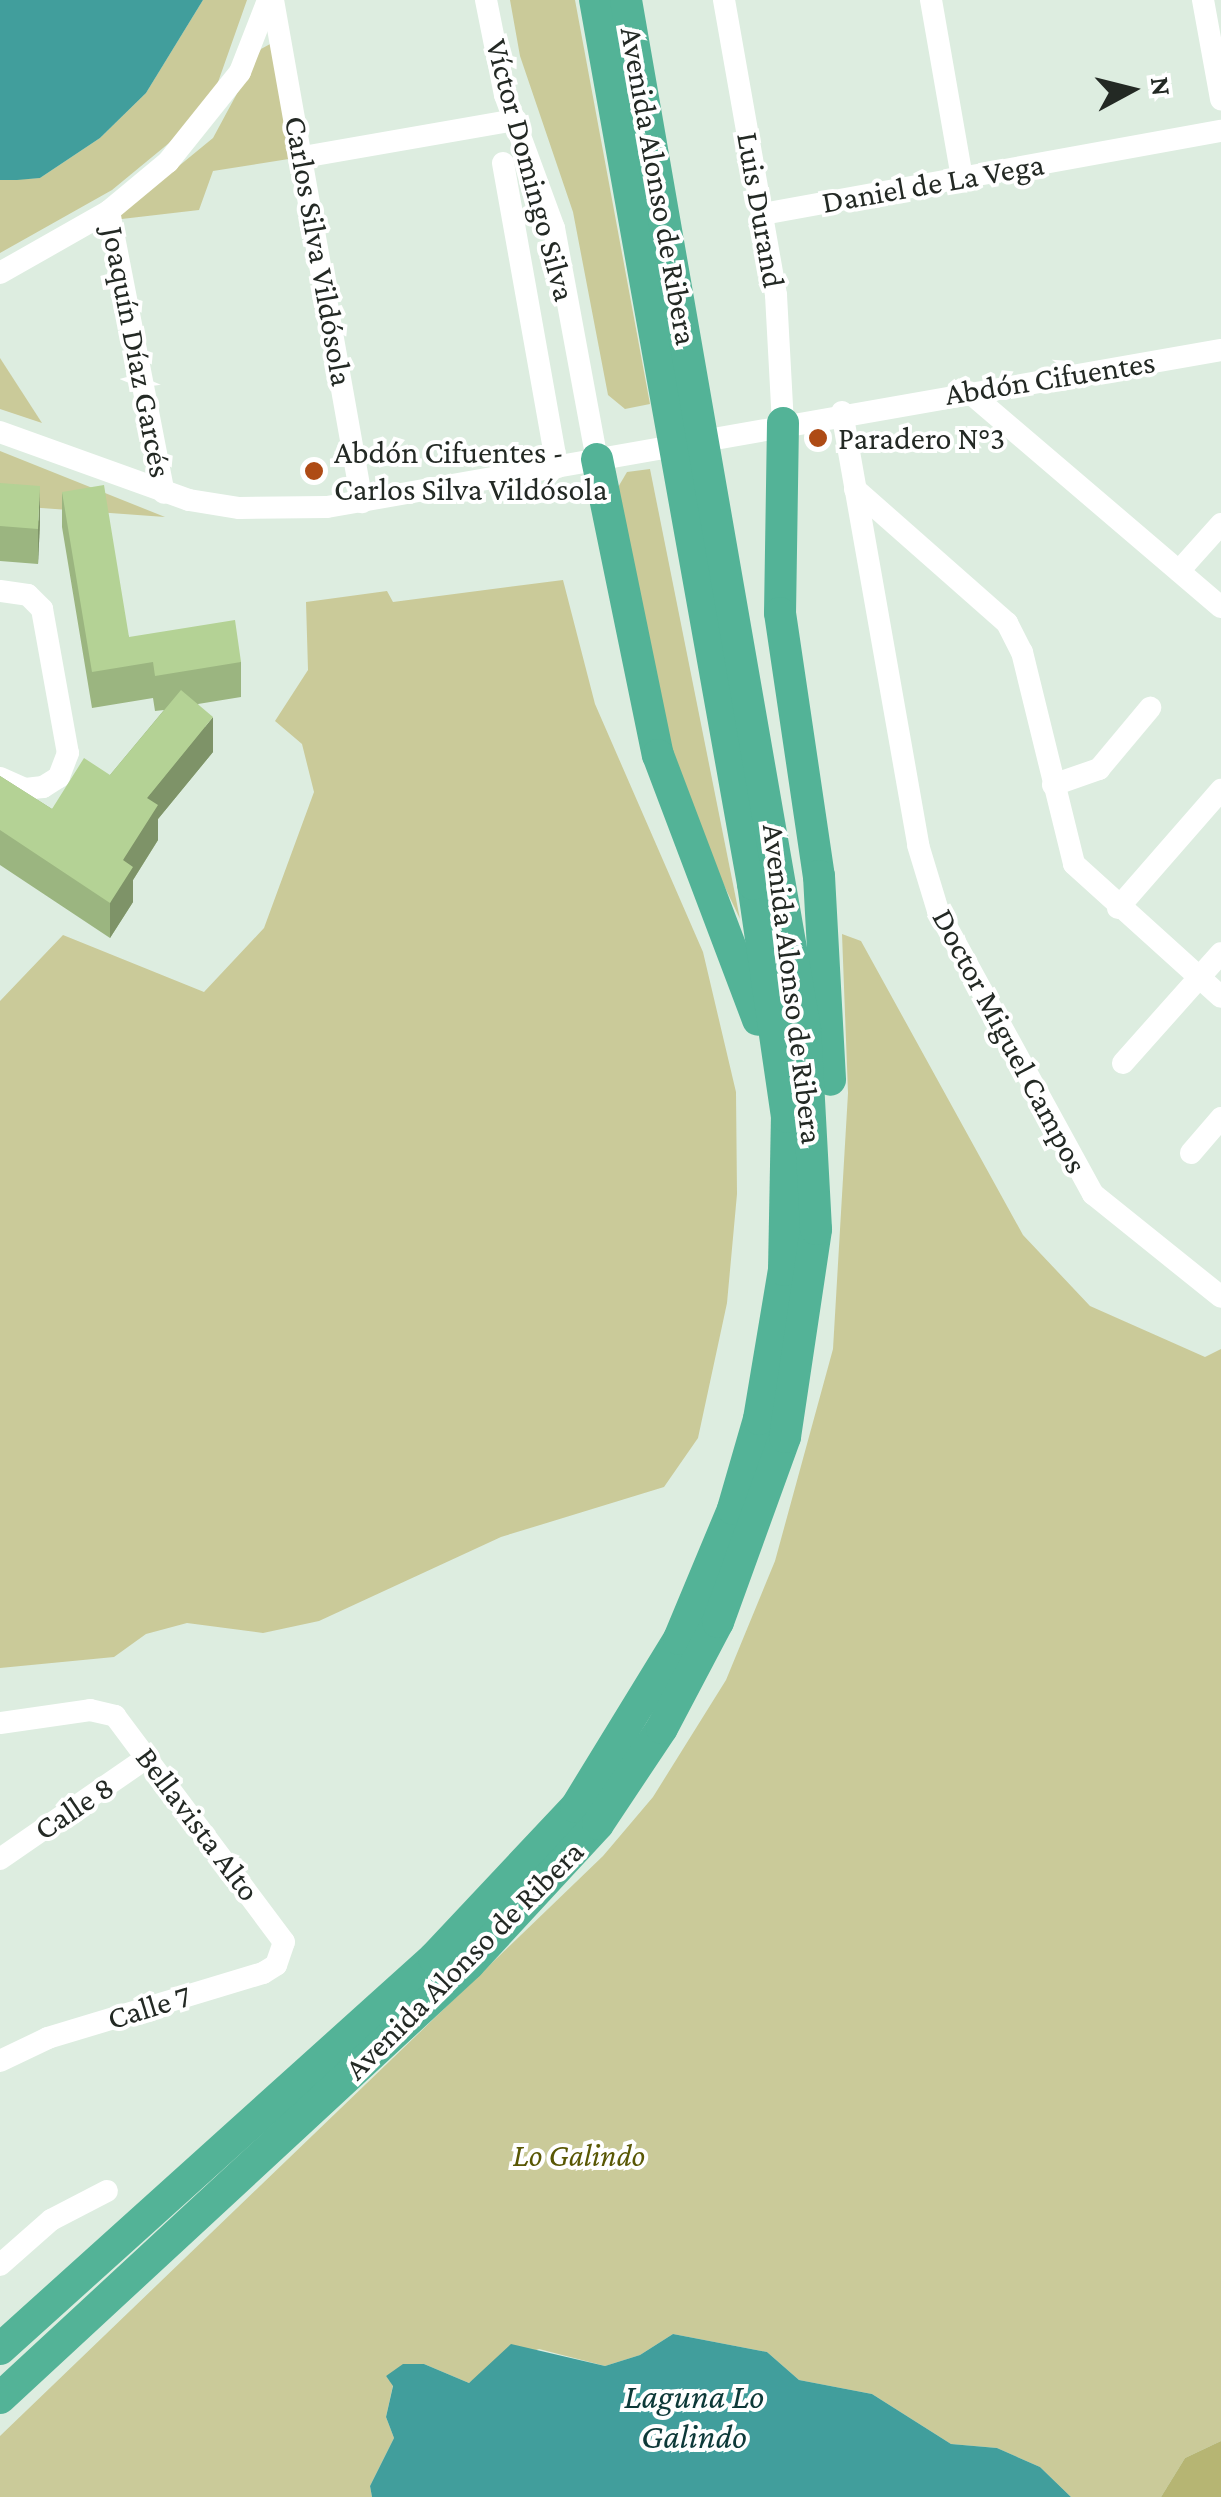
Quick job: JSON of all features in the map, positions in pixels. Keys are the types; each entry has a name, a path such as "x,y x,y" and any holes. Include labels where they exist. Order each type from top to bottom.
{"highway":[{"name":"Avenida Alonso de Ribera","path":"595,0 683,403"},
{"name":"Avenida Alonso de Ribera","path":"0,2349 481,1913 576,1807 631,1726 679,1639 717,1548 758,1419 784,1270 786,1117 626,0"},
{"path":"783,423 780,613 826,958 830,1111 816,1229"},
{"path":"597,459 658,755 734,948 786,1117"},
{"name":"Avenida Alonso de Ribera","path":"0,2398 512,1922 634,1774 718,1622 770,1488 800,1372 816,1229 812,1102 796,965 694,471"},
{"path":"0,2406 40,2362"}],"street":[{"name":"Carlos Silva Vildósola","path":"271,0 303,157 362,502"},
{"path":"0,273 109,211 168,162 217,108 240,72 271,0"},
{"name":"Víctor Domingo Silva","path":"486,0 516,120 558,244 597,459"},
{"name":"Luis Durand","path":"724,0 780,329 783,423"},
{"path":"931,0 962,178"},
{"path":"1203,0 1221,98"},
{"path":"303,157 516,120"},
{"name":"Daniel de La Vega","path":"763,214 1221,131"},
{"name":"Víctor Domingo Silva","path":"503,163 556,467"},
{"name":"Joaquín Díaz Garcés","path":"109,211 164,493"},
{"name":"Abdón Cifuentes","path":"0,432 164,493 271,510 362,502 842,412 1221,350"},
{"path":"969,392 1221,607"},
{"name":"Doctor Miguel Campos","path":"842,412 918,845 938,911 1093,1194 1221,1298"},
{"path":"856,489 1007,623 1022,652 1074,864 1118,908 1221,997"},
{"path":"1180,571 1221,524"},
{"path":"0,591 28,596 42,609 68,753 59,777 43,787 25,789 0,778"},
{"path":"1053,784 1100,769 1150,708"},
{"path":"1118,908 1221,790"},
{"path":"1123,1063 1221,953"},
{"path":"1191,1152 1221,1118"},
{"name":"Bellavista Alto","path":"0,1723 107,1712 148,1758 284,1942"},
{"name":"Calle 8","path":"0,1859 148,1758"},
{"name":"Calle 7","path":"0,2061 59,2034 263,1973 276,1964 284,1942"},
{"path":"0,2265 51,2220 108,2191"}],"green space":[{"path":"203,0 247,0 217,85 180,134 112,190 0,253 0,180 40,178 100,138 146,93"},
{"path":"510,0 575,0 650,404 625,409 608,395 573,212 520,56"},
{"path":"272,43 295,158 213,171 199,210 113,220 213,138 261,49"},
{"path":"0,358 42,423 0,409"},
{"path":"0,451 165,517 0,505"},
{"path":"650,469 740,919 677,786 617,489 627,472"},
{"path":"563,580 595,704 703,952 736,1092 737,1194 727,1303 698,1438 664,1487 501,1537 319,1621 263,1633 187,1623 146,1634 114,1657 0,1668 0,1001 63,935 204,992 264,928 314,792 302,744 275,721 308,670 306,602 387,591 393,602"},
{"name":"Lo Galindo","path":"842,934 861,941 1023,1235 1090,1306 1205,1357 1221,1349 1221,2441 1185,2458 1161,2497 1071,2497 1040,2467 997,2448 951,2444 872,2394 799,2380 767,2352 673,2334 640,2355 605,2366 539,2349 489,2367 469,2383 424,2364 386,2376 393,2385 386,2417 394,2438 370,2486 372,2497 0,2497 0,2436 603,1856 653,1797 726,1680 775,1561 833,1349 848,1093"}],"shaded area":[{"path":"1221,2441 1221,2497 1161,2497 1185,2458"}],"water":[{"path":"0,0 203,0 146,93 100,138 40,178 0,180"},
{"name":"Laguna Lo Galindo","path":"673,2334 767,2352 799,2380 872,2394 951,2444 997,2448 1040,2467 1071,2497 372,2497 370,2486 394,2438 386,2417 393,2386 386,2376 403,2364 424,2364 469,2383 511,2344 605,2366 640,2355"}],"building":[{"path":"0,483 40,486 38,529 0,526"},
{"path":"104,485 129,637 235,620 241,662 155,676 153,662 92,672 62,492"},
{"path":"181,690 213,717 147,798 158,805 123,860 133,867 110,903 0,830 0,776 52,809 84,758 110,775"}],"place":[{"name":"Paradero N°3","path":"818,438"},
{"name":"Abdón Cifuentes - Carlos Silva Vildósola","path":"314,471"}]}
